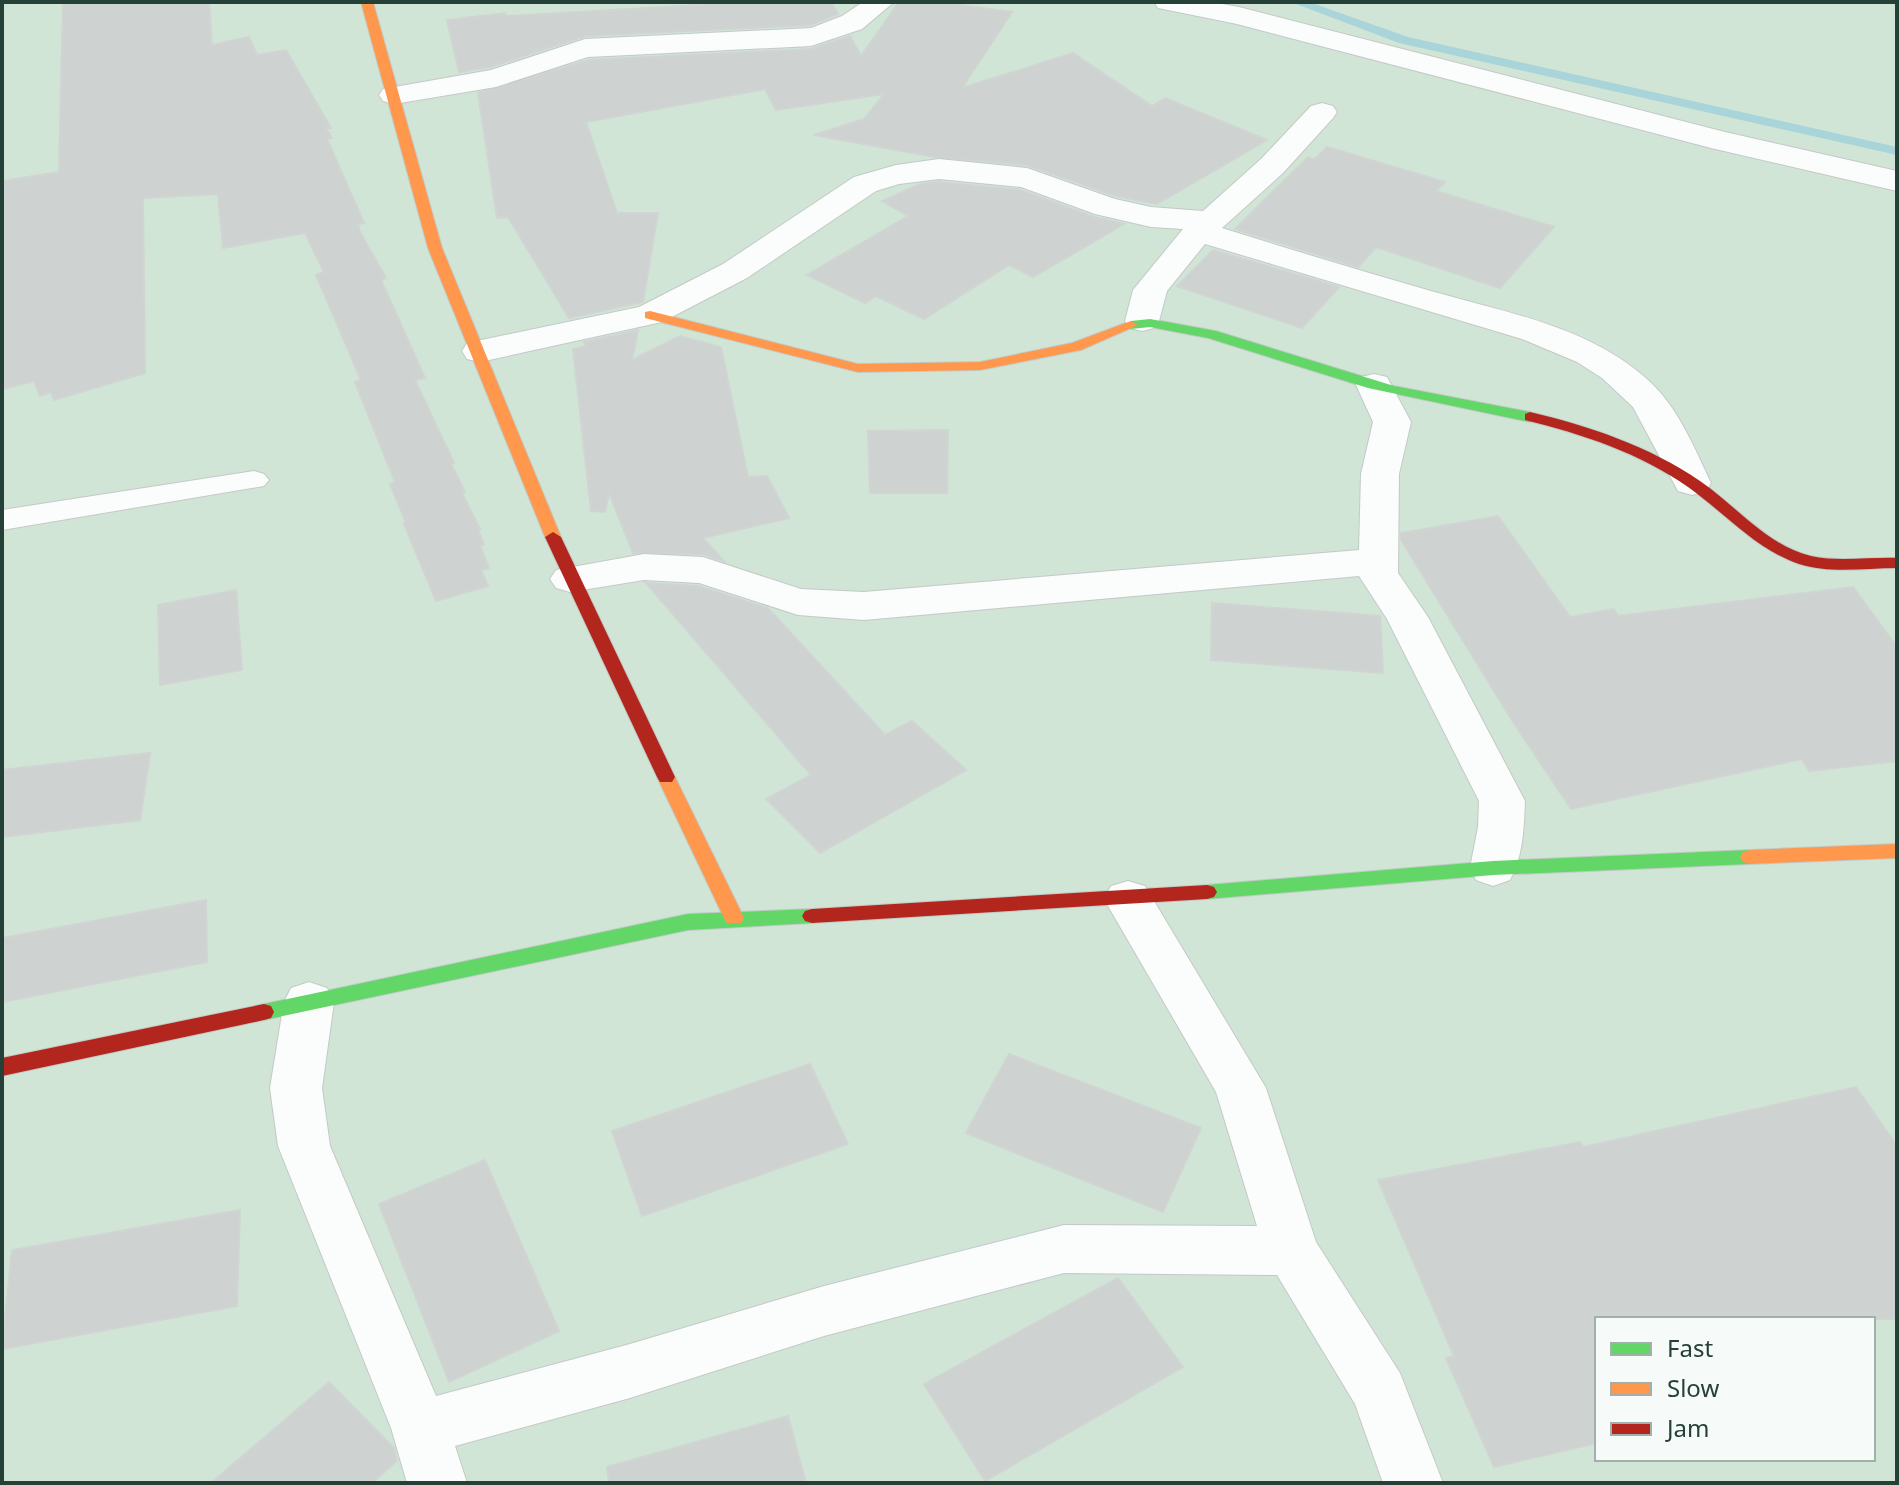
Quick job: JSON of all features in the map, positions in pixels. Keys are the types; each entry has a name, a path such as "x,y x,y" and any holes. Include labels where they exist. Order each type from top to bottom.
{"street":[{"path":"367,2 435,248 480,351 570,579 734,918"},
{"path":"394,95 496,78 585,48 799,39 825,35 846,28 880,2"},
{"path":"1168,2 1239,16 1707,138 1897,181"},
{"path":"1142,321 1150,290 1205,227 1272,166 1322,112"},
{"path":"480,351 650,315 735,271 865,184 896,175 939,169 1003,175 1027,178 1106,207 1205,227 1417,298 1518,324 1599,360 1638,389 1666,427 1692,483"},
{"path":"650,315 858,368 980,366 1076,347 1142,321 1210,334 1374,385 1534,418 1592,435 1643,456 1692,483 1762,537 1806,560 1897,563"},
{"path":"1374,385 1392,422 1380,474 1378,574 1407,617 1502,801 1501,827 1493,868"},
{"path":"570,579 644,567 703,570 798,602 864,606 1379,561"},
{"path":"2,1067 688,922 1128,899 1493,868 1897,851"},
{"path":"1128,899 1240,1088 1292,1251 1380,1392 1413,1483"},
{"path":"309,1002 296,1088 304,1146 420,1428 437,1483"},
{"path":"420,1428 630,1371 824,1311 1064,1249 1292,1251"}],"lane":[{"path":"2,520 254,480"}],"green space":[{"path":"2,2 1897,2 1897,1483 2,1483"}],"building":[{"path":"63,2 209,2 212,45 249,37 257,55 286,50 331,128 326,129 332,138 327,139 364,223 358,224 360,232 386,278 381,280 425,378 415,380 454,463 451,464 465,492 462,493 480,529 484,544 480,546 489,568 481,570 488,586 436,601 404,524 390,484 395,482 355,382 361,380 316,275 324,272 305,233 223,248 218,194 143,198 145,373 54,400 51,392 40,396 34,381 2,389 2,181 59,172"},
{"path":"750,2 831,2 838,14 810,25 585,36 490,67 459,72 447,20 505,13 506,16"},
{"path":"899,2 938,2 1012,12 962,88 1073,53 1152,106 1165,98 1267,140 1157,204 1116,196 1027,165 935,157 814,135 864,119 884,94 776,110 765,89 586,122 617,213 658,213 643,302 569,318 508,217 497,218 478,93 589,60 811,49 850,36 861,56"},
{"path":"1327,147 1445,182 1436,191 1554,227 1500,288 1376,247 1358,267 1235,229 1308,157 1314,160"},
{"path":"939,182 1020,190 1094,217 1124,224 1033,277 1009,265 924,319 876,296 865,303 807,275 908,216 882,201 920,184"},
{"path":"1213,250 1339,287 1302,328 1177,286"},
{"path":"638,330 632,360 680,336 721,347 748,477 767,476 789,518 703,538 724,561 703,554 633,553 609,493 605,512 591,511 573,349 586,346 584,342"},
{"path":"948,430 947,493 870,493 868,431"},
{"path":"1498,516 1570,617 1614,609 1618,616 1853,587 1897,647 1897,761 1809,771 1802,759 1571,809 1513,722 1401,540 1401,533"},
{"path":"646,583 698,586 768,608 885,735 912,721 966,770 820,853 766,799 811,775"},
{"path":"236,590 242,670 160,685 158,605"},
{"path":"1212,603 1380,616 1383,673 1211,660"},
{"path":"150,753 140,820 2,837 2,770"},
{"path":"206,900 207,962 2,1002 2,938"},
{"path":"1009,1054 1201,1128 1163,1212 966,1133"},
{"path":"810,1064 848,1144 642,1216 612,1131"},
{"path":"1856,1087 1897,1146 1897,1319 1595,1317 1595,1443 1494,1467 1446,1358 1454,1356 1378,1180 1580,1142 1583,1147"},
{"path":"485,1160 559,1331 449,1382 379,1204"},
{"path":"240,1210 237,1306 2,1349 12,1250"},
{"path":"1118,1278 1183,1367 985,1481 924,1384"},
{"path":"329,1382 394,1448 397,1461 372,1483 211,1483"},
{"path":"788,1416 806,1483 609,1483 607,1467"}],"waterway":[{"path":"1297,2 1404,40 1897,151"}],"traffic: fast":[{"path":"1131,325 1150,323 1211,334 1373,385 1530,417"},
{"path":"1207,892 1493,868 1750,857"},
{"path":"264,1012 688,922 812,916"}],"traffic: slow":[{"path":"367,2 435,248 553,537"},
{"path":"650,315 858,368 980,366 1076,347 1131,325"},
{"path":"666,777 734,918"},
{"path":"1750,857 1897,851"}],"traffic: jam":[{"path":"1530,417 1594,435 1676,472 1761,537 1805,560 1897,563"},
{"path":"553,537 666,777"},
{"path":"812,916 1207,892"},
{"path":"2,1067 264,1012"}]}
